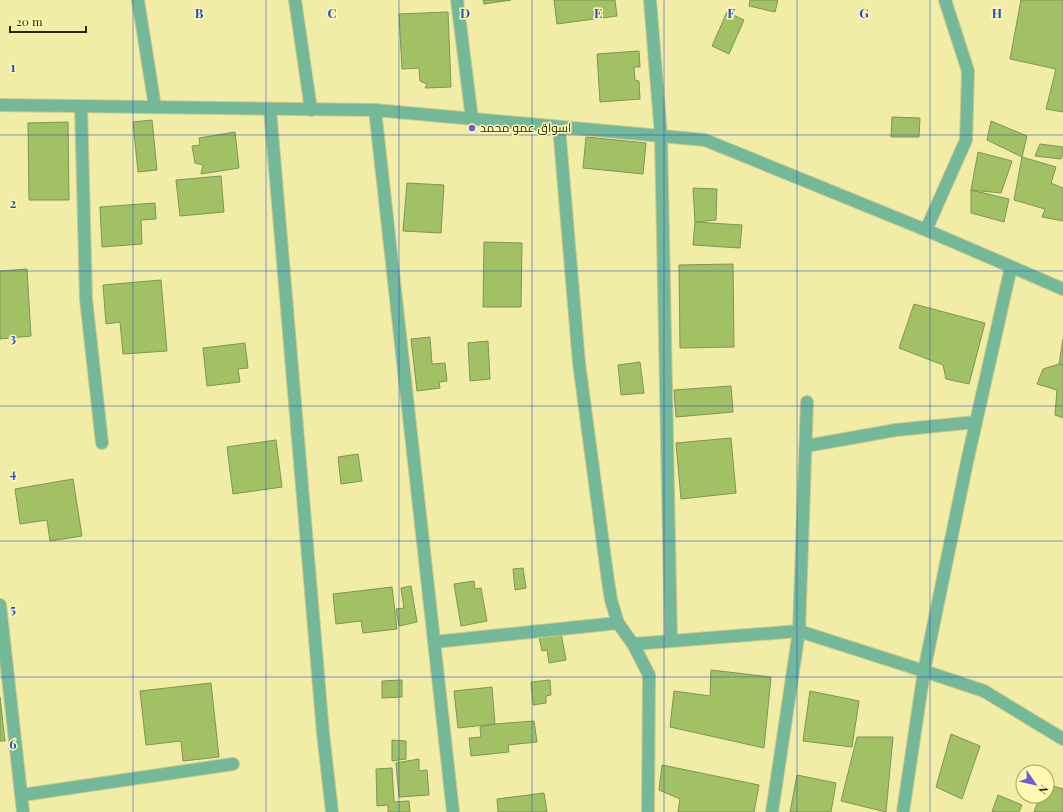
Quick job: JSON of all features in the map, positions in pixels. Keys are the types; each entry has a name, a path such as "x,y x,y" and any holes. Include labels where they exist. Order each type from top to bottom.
{"street":[{"path":"138,0 155,107"},
{"path":"295,0 311,110"},
{"path":"457,0 472,119"},
{"path":"650,0 661,136 671,642"},
{"path":"926,230 966,140 968,71 944,0"},
{"path":"0,105 375,110 705,140 926,230 1063,289"},
{"path":"81,106 86,298 102,443"},
{"path":"270,109 322,718 332,812"},
{"path":"375,110 453,812"},
{"path":"559,127 579,363 611,600 618,623 633,644 649,675 648,812"},
{"path":"903,812 924,671 976,422 1011,267"},
{"path":"772,812 799,631 808,402"},
{"path":"806,446 896,430 976,422"},
{"path":"0,605 24,812"},
{"path":"434,642 618,623"},
{"path":"633,644 799,631 984,691 1063,739"},
{"path":"22,795 233,764"}],"building":[{"path":"483,0 511,0 484,4"},
{"path":"554,0 615,0 617,16 557,24"},
{"path":"750,0 778,0 775,12 749,6"},
{"path":"1021,0 1063,0 1063,112 1046,109 1056,69 1010,59"},
{"path":"448,12 451,87 425,88 427,84 420,81 419,68 402,69 399,14"},
{"path":"727,12 744,20 729,54 712,46"},
{"path":"639,51 640,67 634,67 635,80 639,81 640,99 600,102 597,54"},
{"path":"892,117 920,118 919,137 891,137"},
{"path":"152,120 157,170 138,172 133,122"},
{"path":"991,121 1027,136 1022,157 987,140"},
{"path":"68,122 69,200 29,200 28,123"},
{"path":"235,132 239,168 201,174 203,165 195,163 192,146 200,145 199,138"},
{"path":"586,137 646,143 643,174 583,168"},
{"path":"1040,144 1063,147 1061,159 1035,156"},
{"path":"978,152 1012,161 1001,193 971,190"},
{"path":"1022,157 1056,167 1051,183 1063,188 1063,221 1042,217 1045,209 1014,200"},
{"path":"221,176 224,212 180,216 176,180"},
{"path":"407,183 444,185 441,233 403,231"},
{"path":"693,188 717,189 716,220 695,222"},
{"path":"971,190 1009,199 1004,222 971,213"},
{"path":"155,203 156,219 141,220 142,244 102,247 100,207"},
{"path":"695,222 742,225 740,248 693,245"},
{"path":"484,242 522,243 521,307 483,307"},
{"path":"733,264 734,347 680,348 679,265"},
{"path":"27,269 31,336 0,339 0,271"},
{"path":"161,280 167,351 123,354 120,322 106,324 103,285"},
{"path":"914,304 985,323 969,384 946,379 943,365 899,348"},
{"path":"430,337 432,364 445,363 447,381 439,382 440,388 417,391 411,339"},
{"path":"1063,339 1063,365 1059,364"},
{"path":"488,341 490,379 470,381 468,343"},
{"path":"245,343 248,368 238,369 240,382 207,386 203,348"},
{"path":"640,362 644,393 621,395 618,365"},
{"path":"1059,364 1063,365 1063,418 1055,415 1057,390 1037,384 1043,369"},
{"path":"731,386 733,412 676,417 674,390"},
{"path":"731,438 736,493 681,499 676,443"},
{"path":"276,440 282,487 233,494 227,447"},
{"path":"358,454 362,481 341,484 338,457"},
{"path":"73,479 82,536 50,541 47,520 20,524 15,489"},
{"path":"523,568 526,588 515,590 513,569"},
{"path":"474,581 475,589 481,588 487,621 461,626 454,584"},
{"path":"411,586 417,622 399,626 396,609 404,608 401,588"},
{"path":"392,587 397,629 363,633 361,621 336,624 333,594"},
{"path":"561,633 566,660 549,663 547,650 542,651 539,637"},
{"path":"711,670 771,677 764,748 670,727 674,691 710,696"},
{"path":"402,680 402,697 382,698 382,681"},
{"path":"550,680 551,695 546,696 546,703 533,705 531,682"},
{"path":"211,683 219,757 183,761 181,741 146,745 140,691"},
{"path":"492,687 495,724 458,728 454,691"},
{"path":"810,691 859,701 852,747 803,741"},
{"path":"0,697 5,741 0,741"},
{"path":"534,721 537,742 508,745 509,752 471,756 469,738 481,737 480,727 495,724"},
{"path":"951,734 980,746 962,799 936,787"},
{"path":"857,737 893,737 886,812 841,801"},
{"path":"392,740 406,741 406,759 392,761"},
{"path":"419,759 419,771 427,770 429,795 399,797 396,763"},
{"path":"662,765 759,785 754,812 678,812 680,799 659,790"},
{"path":"392,768 394,802 409,801 410,812 388,812 388,805 377,806 376,769"},
{"path":"797,775 836,783 831,812 790,812"},
{"path":"1055,786 1063,789 1063,812 1034,812 1037,804 1055,804"},
{"path":"544,793 547,812 498,812 497,799"},
{"path":"998,795 1015,802 1015,804 1022,805 1019,812 992,812"}],"place":[{"name":"اسواق عمو محمد","path":"472,128"}]}
